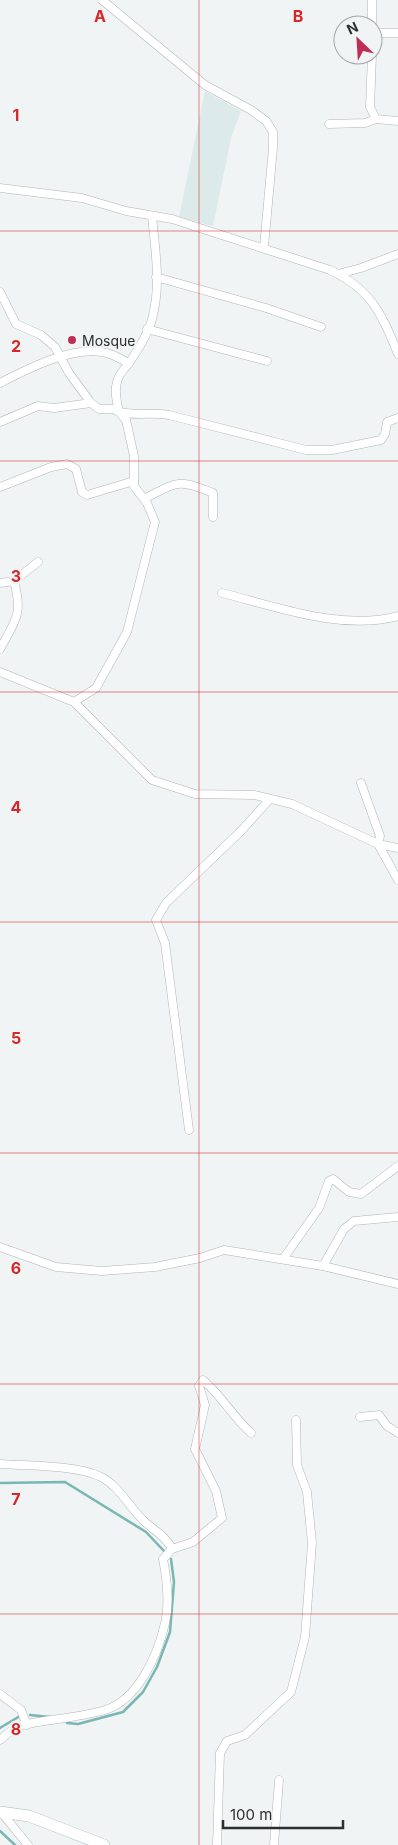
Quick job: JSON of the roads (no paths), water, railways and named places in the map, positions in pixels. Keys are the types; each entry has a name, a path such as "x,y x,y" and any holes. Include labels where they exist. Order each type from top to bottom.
{"street":[{"path":"102,0 205,85 251,110 266,121 273,132 274,148 264,247"},
{"path":"372,0 372,15"},
{"path":"383,33 398,32"},
{"path":"372,65 370,107 376,118"},
{"path":"329,124 365,123 376,118 398,120"},
{"path":"0,188 82,198 126,211 172,220 264,247 338,274 363,290 374,303 385,322 398,354"},
{"path":"74,702 96,688 127,632 155,522 144,499 134,486 134,456 126,420 119,412 116,383 119,374 129,363 153,318 156,303 156,277 152,216"},
{"path":"338,274 385,261 398,254"},
{"path":"156,277 266,308 321,327"},
{"path":"0,292 16,324 47,339 82,393 90,403 99,409 135,416 156,413 169,415 306,450 332,450 381,440 385,434 387,422 398,418"},
{"path":"147,329 267,361"},
{"path":"0,383 33,366 60,357 86,352 107,353 129,363"},
{"path":"0,422 38,406 54,408 90,403"},
{"path":"0,487 51,467 67,464 76,469 82,492 88,495 134,481"},
{"path":"144,499 172,485 187,482 213,493 213,517"},
{"path":"0,583 14,581 38,562"},
{"path":"0,649 17,618 19,600 14,581"},
{"path":"222,593 306,614 336,618 363,620 398,616"},
{"path":"0,672 74,702 152,780 195,794 254,795 292,804 378,844 398,848"},
{"path":"361,783 380,836 378,844 398,880"},
{"path":"189,1130 165,943 156,920 166,903 242,831 269,800"},
{"path":"283,1259 319,1208 329,1181 333,1179 349,1192 361,1194 398,1166"},
{"path":"323,1266 344,1229 354,1221 398,1217"},
{"path":"0,1247 56,1267 102,1271 155,1267 200,1258 224,1250 323,1266 398,1284"},
{"path":"0,1740 11,1731 27,1725 106,1710 124,1701 138,1683 155,1652 165,1622 168,1584 163,1559 172,1549 193,1542 222,1518 216,1491 195,1449 205,1405 199,1386 203,1380 212,1388 237,1420 251,1433"},
{"path":"360,1417 379,1415 387,1426 398,1434"},
{"path":"217,1845 220,1753 228,1741 245,1735 291,1692 305,1637 312,1543 307,1492 297,1465 296,1420"},
{"path":"0,1464 70,1470 100,1476 117,1491 141,1519 170,1543 172,1549"},
{"path":"0,1694 21,1710 27,1725"},
{"path":"274,1845 279,1780"},
{"path":"0,1812 28,1845"},
{"path":"0,1812 29,1816 104,1845"}],"waterway":[{"path":"0,1483 65,1482 146,1532 164,1551"},
{"path":"67,1723 78,1724 123,1712 143,1692 157,1667 170,1632 174,1582 171,1559"},
{"path":"30,1715 50,1717"},
{"path":"0,1728 20,1716"},
{"path":"0,1831 15,1845"}],"place":[{"name":"Mosque","path":"72,340"}]}
